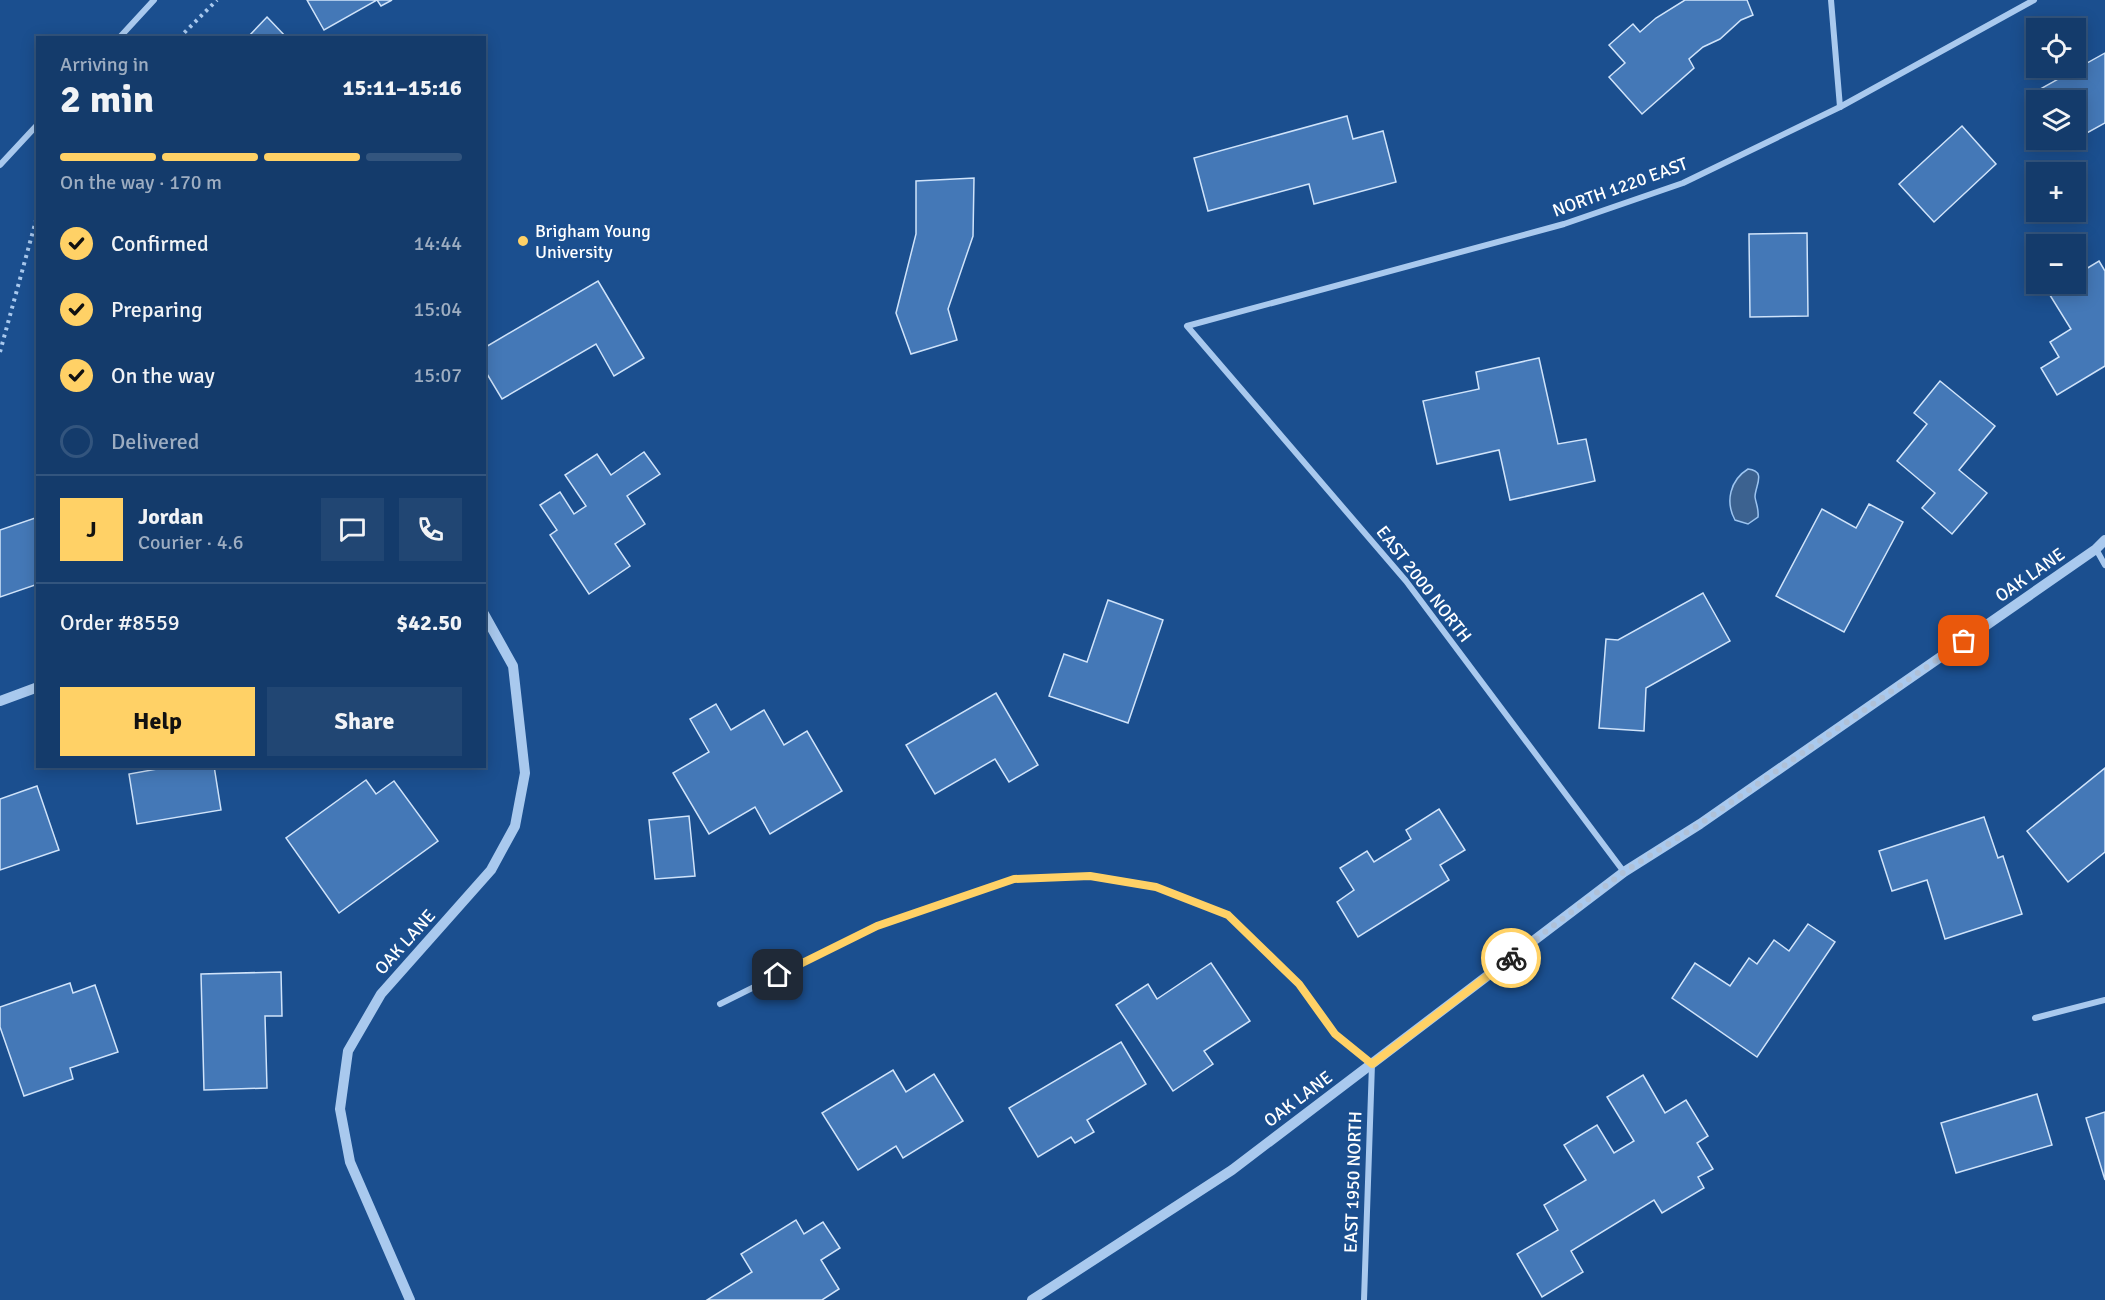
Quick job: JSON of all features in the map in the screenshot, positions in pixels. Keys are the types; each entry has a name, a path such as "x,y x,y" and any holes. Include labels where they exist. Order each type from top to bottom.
{"street":[{"path":"120,36 154,0"},
{"path":"1831,0 1840,107"},
{"name":"NORTH 1220 EAST","path":"1188,326 1564,224 1683,183 1840,107 2034,0"},
{"path":"0,165 36,126"},
{"name":"EAST 2000 NORTH","path":"1188,326 1406,581 1624,872"},
{"name":"OAK LANE","path":"1032,1300 1232,1170 1624,872 1700,824 2096,549 2105,540"},
{"path":"2096,549 2105,565"},
{"name":"OAK LANE","path":"410,1300 350,1162 340,1109 348,1051 381,994 491,870 515,826 525,773 513,666 486,618"},
{"path":"0,701 36,688"},
{"path":"720,1004 877,926 1014,879 1090,876 1156,887 1228,915 1299,984 1335,1034 1372,1064"},
{"path":"2036,1018 2105,1000"},
{"name":"EAST 1950 NORTH","path":"1364,1300 1372,1064"}],"path":[{"path":"181,36 217,0"},
{"path":"0,352 36,220"}],"water":[{"path":"1748,469 1757,473 1759,480 1755,497 1758,517 1748,524 1735,520 1730,499 1733,485"}],"building":[{"path":"307,0 377,0 324,30"},
{"path":"377,0 392,0 381,6"},
{"path":"1685,0 1747,0 1753,15 1741,20 1720,39 1703,47 1689,59 1694,68 1642,114 1609,77 1625,63 1609,45 1633,24 1640,32 1656,18"},
{"path":"267,17 285,36 249,36"},
{"path":"2105,53 2105,123 2086,133 2086,90 2038,90 2060,78 2086,78 2086,64"},
{"path":"1347,116 1353,139 1383,131 1396,182 1314,204 1309,184 1208,211 1194,158"},
{"path":"1962,126 1996,164 1934,222 1899,184"},
{"path":"974,178 973,236 948,309 957,340 911,354 896,313 916,234 916,181"},
{"path":"1807,233 1808,316 1750,317 1749,234"},
{"path":"2099,261 2105,271 2105,366 2057,395 2041,368 2059,357 2050,342 2071,329 2049,294 2086,294 2086,269"},
{"path":"598,281 644,358 614,376 596,344 502,399 486,372 486,347"},
{"path":"1539,358 1558,444 1586,439 1595,481 1510,500 1499,450 1437,464 1423,401 1479,389 1476,372"},
{"path":"1940,381 1995,426 1959,470 1987,493 1952,534 1922,508 1935,493 1897,461 1927,424 1914,413"},
{"path":"644,452 660,474 627,496 645,524 615,544 630,566 589,594 550,535 557,530 540,505 560,492 574,514 586,506 565,475 597,454 611,475"},
{"path":"1869,504 1903,522 1844,632 1776,596 1822,509 1856,528"},
{"path":"36,518 36,585 0,597 0,530"},
{"path":"1703,593 1730,641 1646,688 1644,731 1599,728 1606,639 1618,640"},
{"path":"1108,600 1163,620 1128,723 1049,696 1064,654 1087,662"},
{"path":"996,693 1038,765 1009,782 995,759 935,794 906,745"},
{"path":"716,704 731,730 764,710 784,745 807,731 842,791 770,834 755,807 709,834 673,773 709,752 690,719"},
{"path":"163,768 214,768 221,810 137,824 129,774"},
{"path":"2105,768 2105,852 2068,882 2027,831"},
{"path":"366,780 376,794 394,781 438,841 339,913 286,838"},
{"path":"37,786 59,850 0,870 0,799"},
{"path":"1439,809 1465,850 1440,865 1449,880 1358,937 1337,902 1354,890 1340,868 1367,851 1374,862 1411,839 1406,830"},
{"path":"689,816 695,876 655,879 649,820"},
{"path":"1984,817 1998,858 2003,856 2022,914 1945,939 1927,880 1892,891 1879,851"},
{"path":"1808,924 1835,942 1757,1057 1672,998 1695,963 1730,986 1749,958 1757,964 1774,940 1789,951"},
{"path":"1211,963 1250,1021 1204,1051 1213,1064 1173,1091 1116,1005 1148,984 1157,999"},
{"path":"281,972 282,1016 265,1016 267,1088 204,1090 201,974"},
{"path":"70,983 73,993 95,985 118,1052 70,1068 73,1079 24,1096 0,1027 0,1007"},
{"path":"1121,1042 1146,1084 1087,1120 1094,1132 1075,1143 1071,1137 1038,1157 1009,1108"},
{"path":"893,1070 906,1092 934,1074 963,1121 903,1158 896,1146 858,1170 822,1113"},
{"path":"1643,1075 1665,1113 1686,1100 1708,1136 1697,1143 1713,1169 1698,1177 1704,1188 1662,1213 1654,1200 1571,1251 1583,1272 1542,1297 1517,1254 1558,1230 1544,1205 1586,1180 1564,1145 1597,1125 1614,1153 1634,1141 1607,1097"},
{"path":"2037,1094 2052,1145 1956,1173 1941,1123"},
{"path":"2105,1112 2105,1180 2086,1118"},
{"path":"796,1220 804,1234 823,1222 840,1248 821,1260 839,1289 822,1300 707,1300 752,1272 741,1254"}],"way so far":[{"path":"1511,958 1624,872 1700,824 1964,641"}],"place":[{"name":"Brigham Young University","path":"523,241"}],"route":[{"path":"778,975 877,926 1014,879 1090,876 1156,887 1228,915 1299,984 1335,1034 1372,1064 1511,958"}]}
